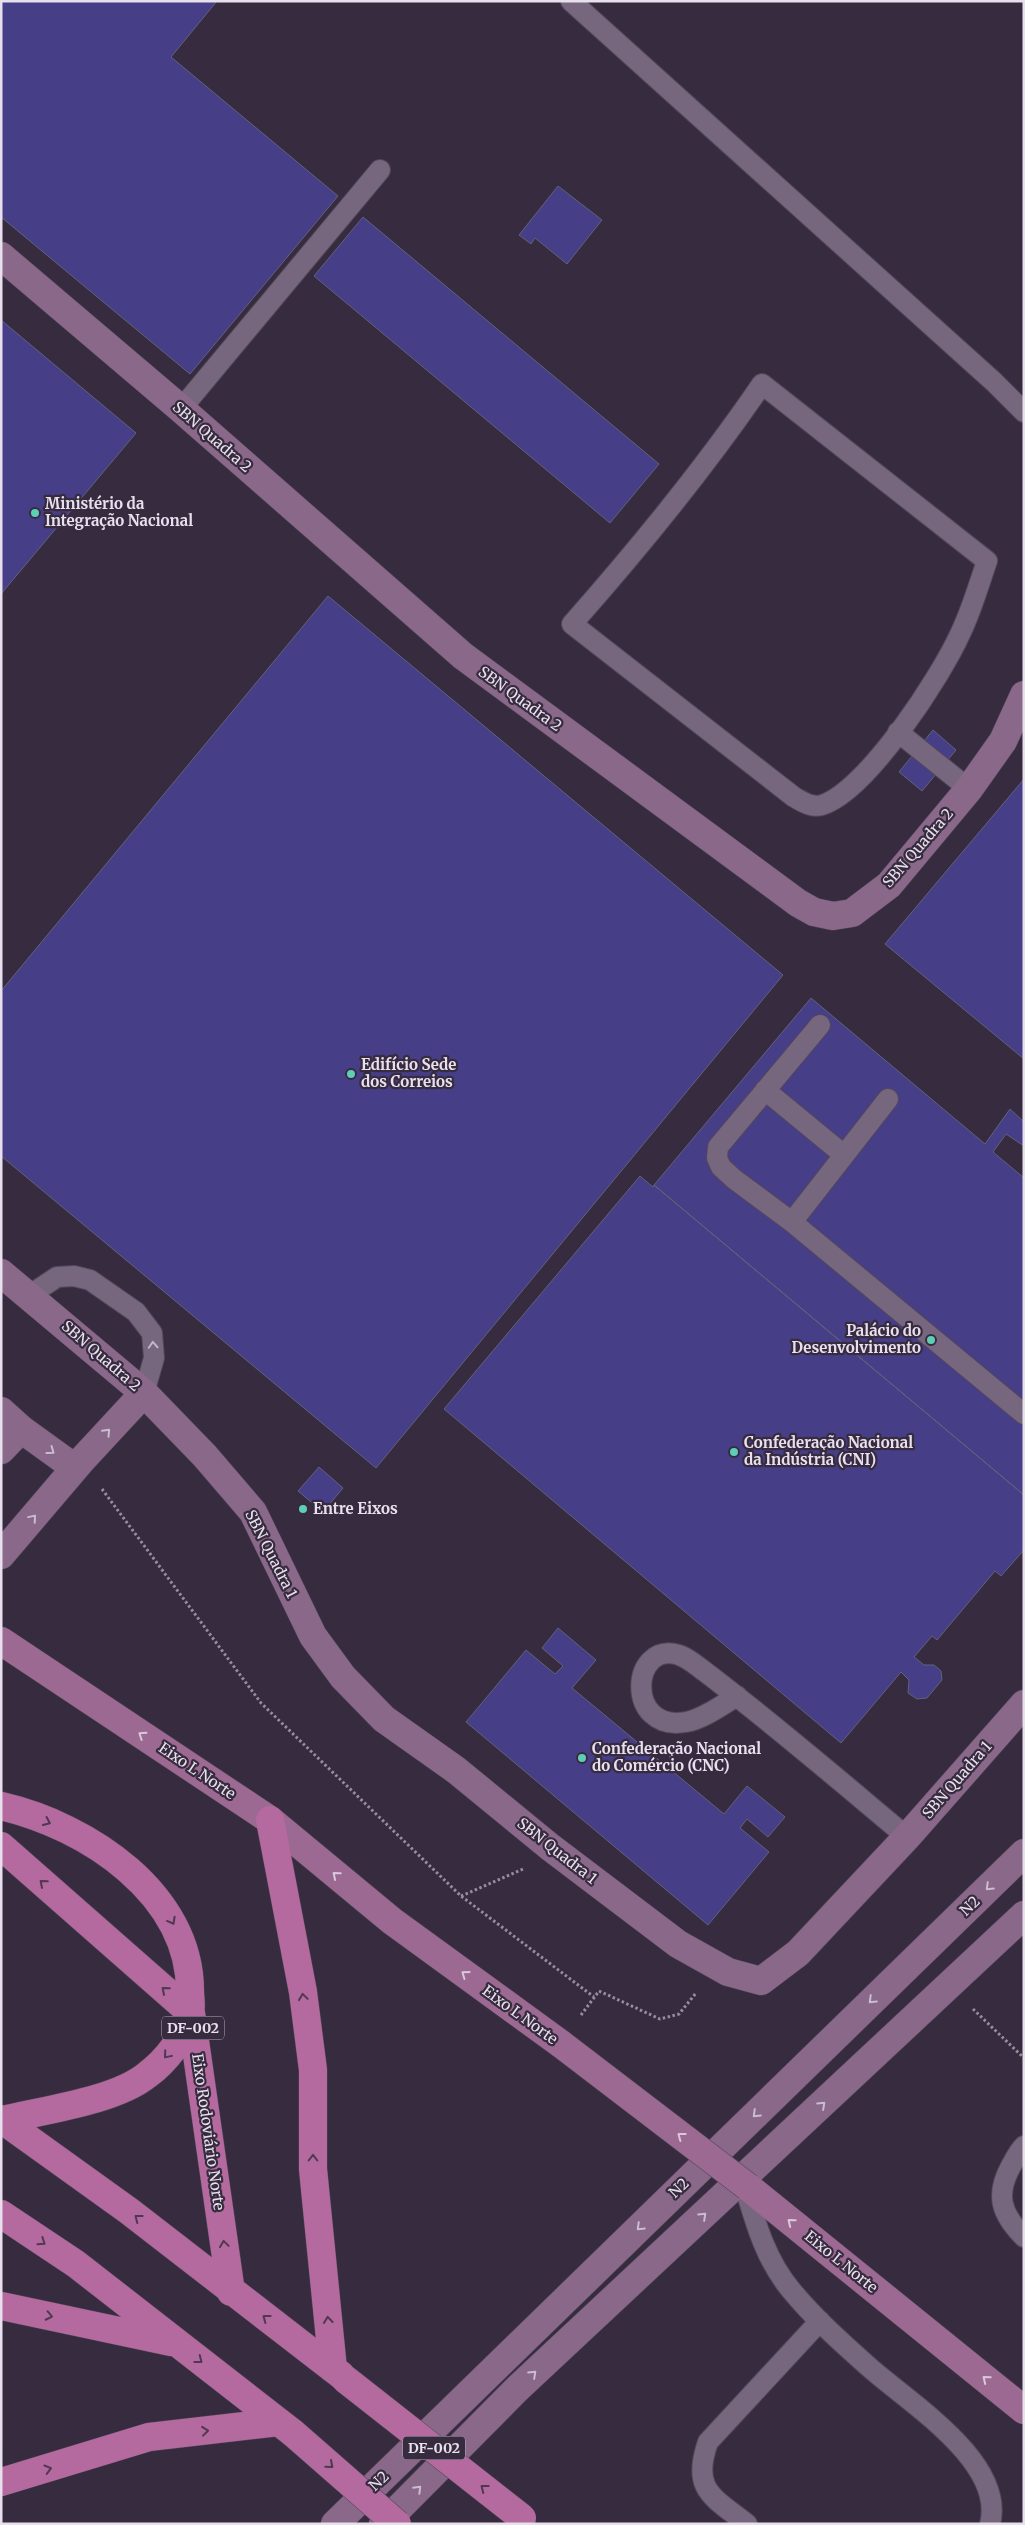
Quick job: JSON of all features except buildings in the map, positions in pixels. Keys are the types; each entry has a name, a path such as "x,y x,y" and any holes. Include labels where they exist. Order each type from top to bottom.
{"highway":[{"path":"1,1806 27,1812 79,1836 127,1868 163,1905 181,1938 190,1970 190,2013 184,2031 169,2054 147,2076 119,2091 2,2120"},
{"path":"270,1820 303,1992 313,2070 313,2169 339,2374"},
{"name":"DF-002","path":"1,1846 190,2013"},
{"name":"Eixo Rodoviário Norte","path":"190,2013 231,2292"},
{"name":"DF-002","path":"2,2120 129,2211 526,2521"},
{"path":"1,2214 76,2264 286,2428 397,2524"},
{"path":"1,2306 177,2343"},
{"path":"1,2482 149,2437 286,2428"}],"main road":[{"name":"Eixo L Norte","path":"1,1641 270,1820 392,1921 561,2044 746,2185 1024,2410"}],"street":[{"name":"SBN Quadra 2","path":"1,256 181,409 463,656 798,903 814,912 833,916 852,913 889,885 969,789 1003,741 1024,694"},
{"name":"SBN Quadra 2","path":"1,1273 30,1295 144,1392 1,1555"},
{"name":"SBN Quadra 1","path":"144,1392 205,1456 253,1512 313,1636 343,1677 384,1718 456,1770 550,1847 678,1944 728,1972 761,1981 798,1954 907,1837 1024,1704"},
{"path":"1,1450 11,1420 78,1465"},
{"name":"N2","path":"335,2524 1024,1853"},
{"path":"383,2524 517,2389 1024,1915"}],"lane":[{"path":"571,1 994,382 1024,412"},
{"path":"181,409 380,170"},
{"path":"762,384 988,561 961,633 920,704 898,732 858,783 822,805 808,805 794,798 572,624 676,502 720,445 762,384"},
{"path":"898,732 969,789"},
{"path":"820,1025 718,1147 717,1158 722,1167 734,1179 792,1222 1024,1414"},
{"path":"765,1090 844,1155"},
{"path":"792,1222 888,1099"},
{"path":"30,1295 57,1278 74,1276 90,1280 136,1312 152,1333 154,1358 144,1392"},
{"path":"737,1696 687,1722 666,1722 654,1716 644,1703 640,1689 642,1675 650,1661 660,1655 670,1654 689,1660 737,1696 907,1837"},
{"path":"1024,2146 1006,2175 1001,2189 1004,2211 1024,2237"},
{"path":"746,2185 762,2246 790,2289 869,2368 943,2430 976,2465 989,2490 993,2514 990,2524"},
{"path":"747,2524 709,2493 700,2476 703,2455 708,2442 820,2321"}],"path":[{"path":"78,1465 261,1703 461,1896 594,1997"},
{"path":"461,1896 529,1866"},
{"path":"599,1991 660,2019 679,2014 696,1993 728,1972"},
{"path":"972,2008 1024,2058"}],"place":[{"name":"Ministério da Integração Nacional","path":"35,513"},
{"name":"Edifício Sede dos Correios","path":"351,1074"},
{"name":"Palácio do Desenvolvimento","path":"931,1340"},
{"name":"Confederação Nacional da Indústria (CNI)","path":"734,1452"},
{"name":"Entre Eixos","path":"303,1509"},
{"name":"Confederação Nacional do Comércio (CNC)","path":"582,1758"}]}
